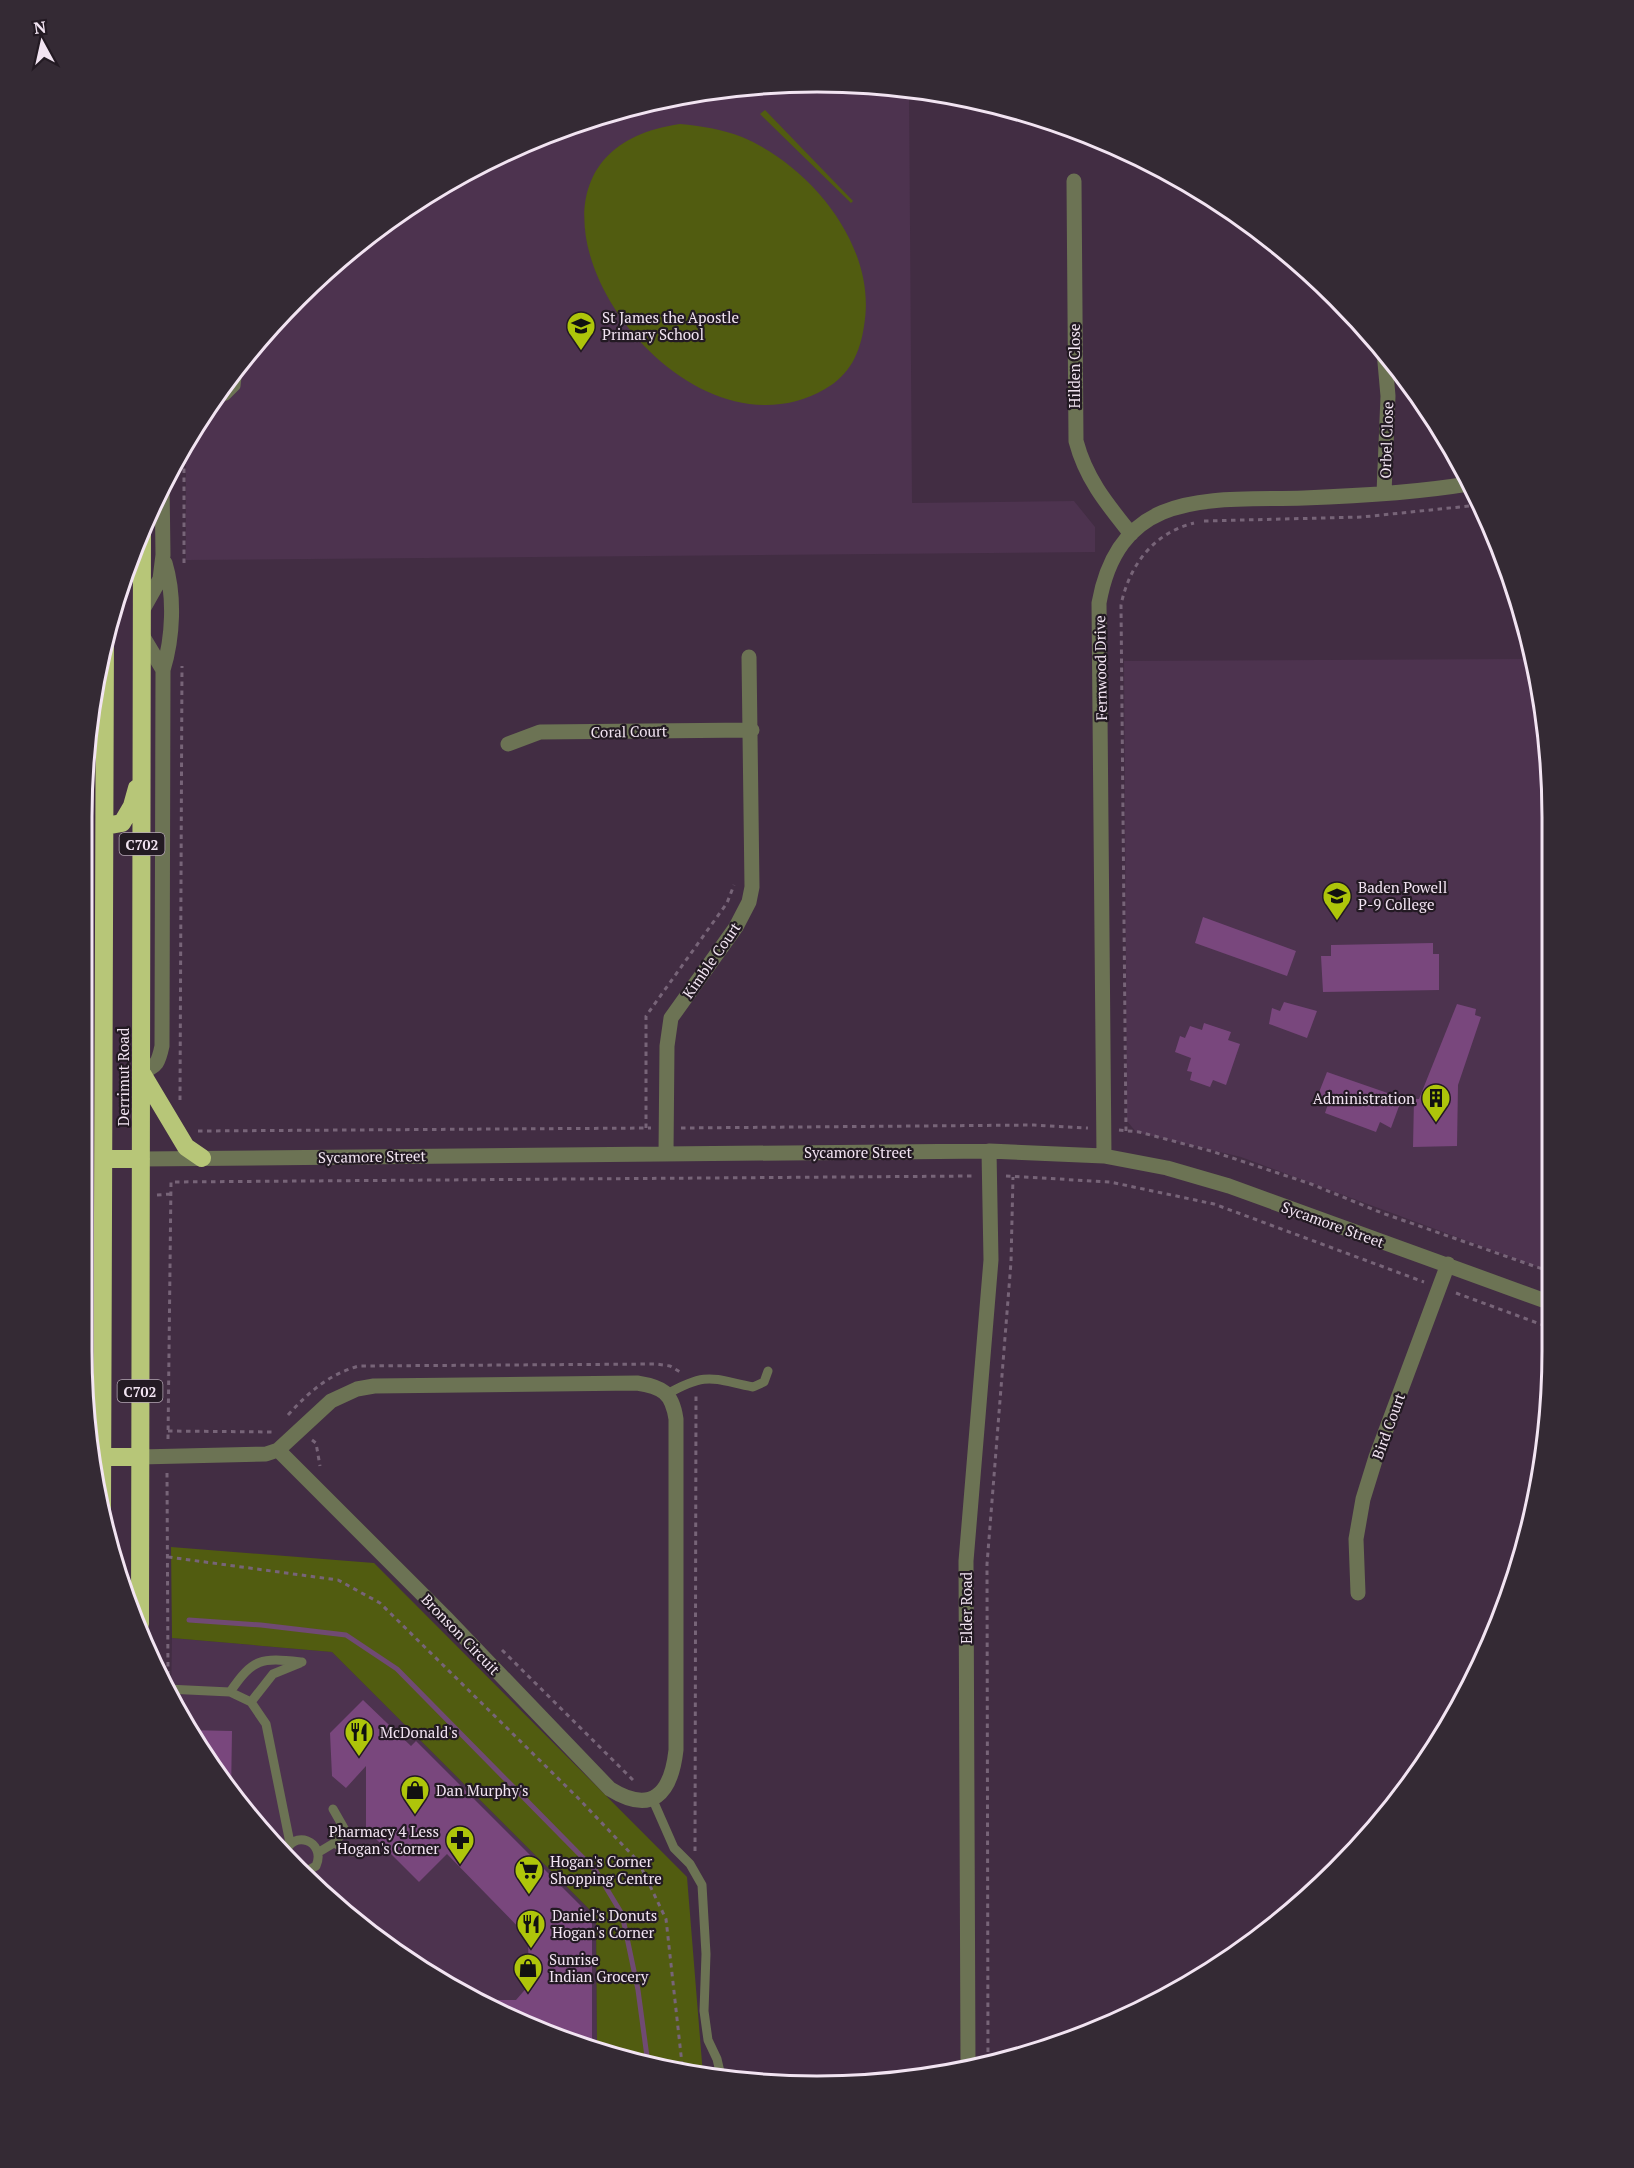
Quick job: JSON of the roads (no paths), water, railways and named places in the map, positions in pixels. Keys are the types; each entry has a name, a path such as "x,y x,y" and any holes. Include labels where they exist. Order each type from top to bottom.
{"highway":[{"name":"Derrimut Road","path":"140,1610 142,552"},
{"name":"Derrimut Road","path":"101,1467 105,675"},
{"path":"105,826 122,823 132,806 142,771"},
{"path":"141,1070 186,1147 202,1158"},
{"path":"104,1159 141,1159"},
{"path":"101,1457 140,1457"}],"street":[{"name":"Hilden Close","path":"1074,182 1076,441 1082,465 1097,493 1131,534"},
{"name":"Orbel Close","path":"1384,493 1388,396 1385,366"},
{"name":"Fernwood Drive","path":"1104,1156 1099,603 1108,568 1131,534 1167,509 1199,501 1384,493 1462,485"},
{"path":"142,611 160,579 163,555 162,504"},
{"path":"141,1070 150,1070 158,1063 162,1046 163,670 170,648 170,593 163,555"},
{"path":"142,635 163,670"},
{"name":"Kimble Court","path":"666,1153 667,1046 671,1018 736,927 749,902 754,862 749,657"},
{"name":"Coral Court","path":"508,744 540,732 752,730"},
{"name":"Sycamore Street","path":"141,1159 989,1151 1104,1156 1167,1168 1229,1185 1542,1300"},
{"name":"Elder Road","path":"968,2061 966,1561 991,1260 989,1151"},
{"name":"Bird Court","path":"1358,1593 1358,1519 1376,1457 1448,1264"},
{"path":"140,1457 256,1455 278,1450 342,1394 374,1386 637,1383 654,1386 667,1394 674,1404 676,1419 676,1750 670,1779 662,1792 650,1799"},
{"name":"Bronson Circuit","path":"278,1450 446,1618 610,1789 627,1800 650,1799"}],"lane":[{"path":"227,395 237,386 237,380"},
{"path":"667,1394 690,1382 707,1378 727,1379 753,1387 764,1382 768,1371"},
{"path":"230,1692 247,1668 270,1659 302,1662 273,1674 251,1702"},
{"path":"176,1689 230,1692 251,1702 266,1724 290,1844 288,1847"},
{"path":"650,1799 674,1848 690,1864 702,1885 706,1954 704,2011 708,2040 717,2058 720,2070"},
{"path":"319,1852 334,1843 345,1830 333,1809"},
{"path":"290,1844 304,1839 316,1846 319,1852 316,1866 310,1869"},
{"path":"334,1843 352,1852"}],"waterway":[{"path":"189,1620 261,1625 346,1635 397,1669 596,1871 622,1914 638,1990 647,2056"}],"place":[{"name":"St James the Apostle Primary School","path":"581,352"},
{"name":"Baden Powell P-9 College","path":"1337,922"},
{"name":"Administration","path":"1436,1124"},
{"name":"McDonald's","path":"359,1758"},
{"name":"Dan Murphy's","path":"415,1816"},
{"name":"Pharmacy 4 Less Hogan's Corner","path":"460,1866"},
{"name":"Hogan's Corner Shopping Centre","path":"529,1896"},
{"name":"Daniel's Donuts Hogan's Corner","path":"531,1950"},
{"name":"Sunrise Indian Grocery","path":"528,1994"}]}
